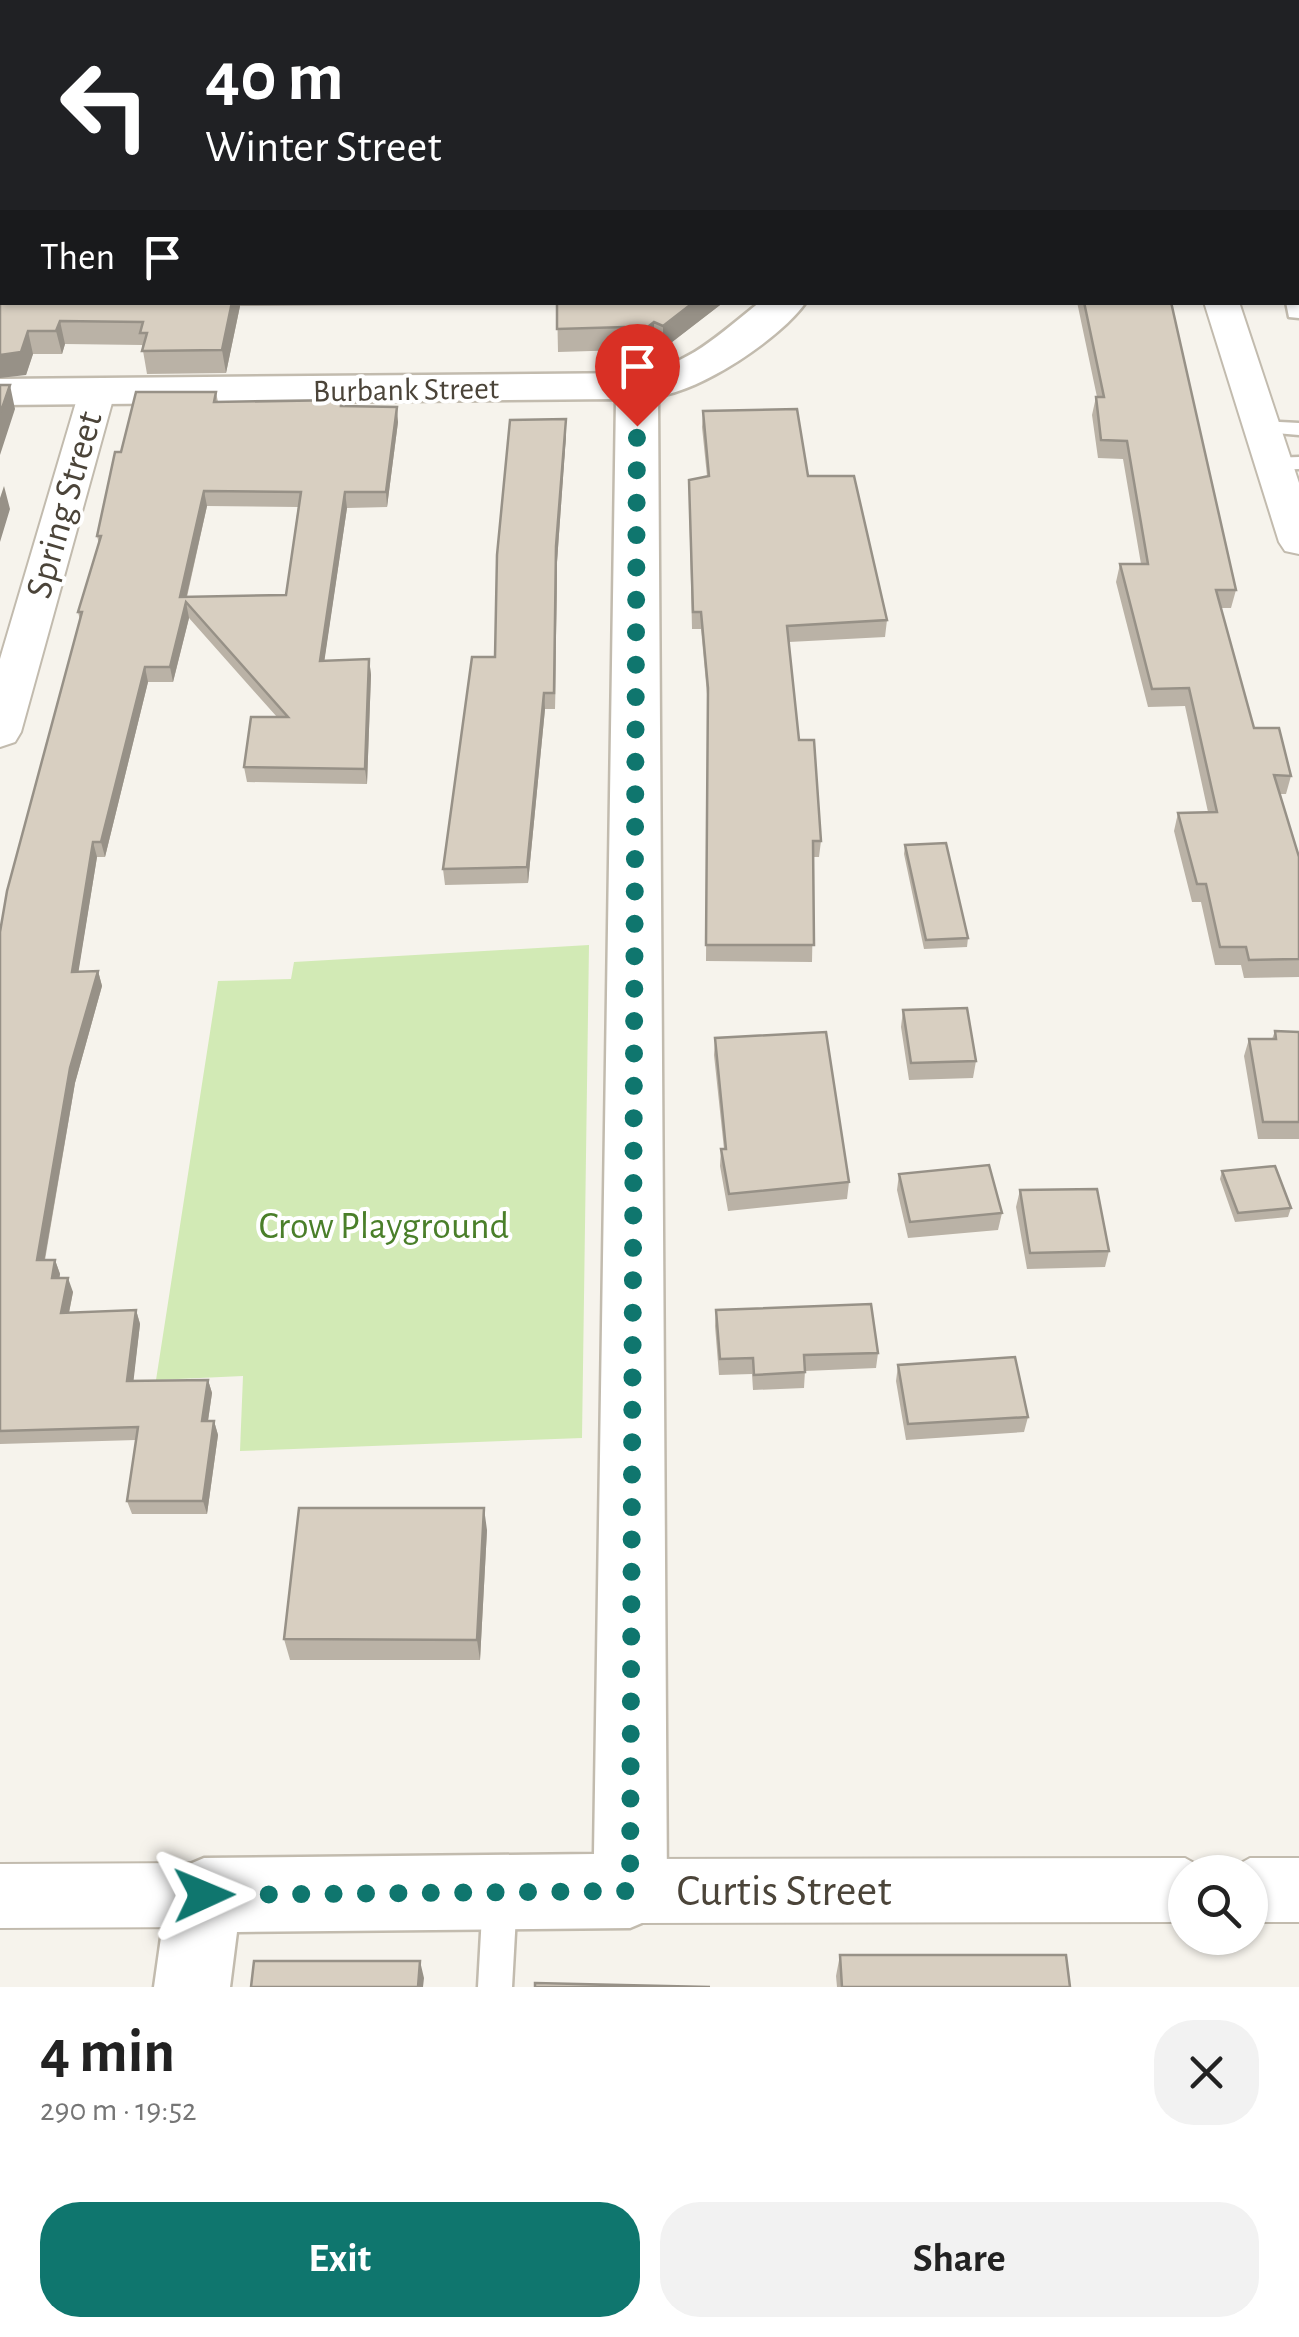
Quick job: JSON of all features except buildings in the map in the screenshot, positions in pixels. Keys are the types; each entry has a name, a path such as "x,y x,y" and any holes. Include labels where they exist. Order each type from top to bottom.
{"street":[{"name":"Burbank Street","path":"0,392 637,386 678,381 710,362 782,305"},
{"path":"1222,305 1261,428 1286,463 1299,542"},
{"path":"630,1891 637,386"},
{"name":"Spring Street","path":"0,732 97,392"},
{"name":"Curtis Street","path":"204,1895 1168,1890"},
{"path":"1268,1890 1299,1890"},
{"path":"0,1896 204,1895 192,1987"}],"lane":[{"path":"1261,428 1299,429"},
{"path":"495,1987 500,1892"}],"green space":[{"name":"Crow Playground","path":"589,945 582,1438 240,1451 243,1376 156,1380 218,981 291,979 294,962"}],"route":[{"path":"204,1895 630,1891 637,426"}]}
